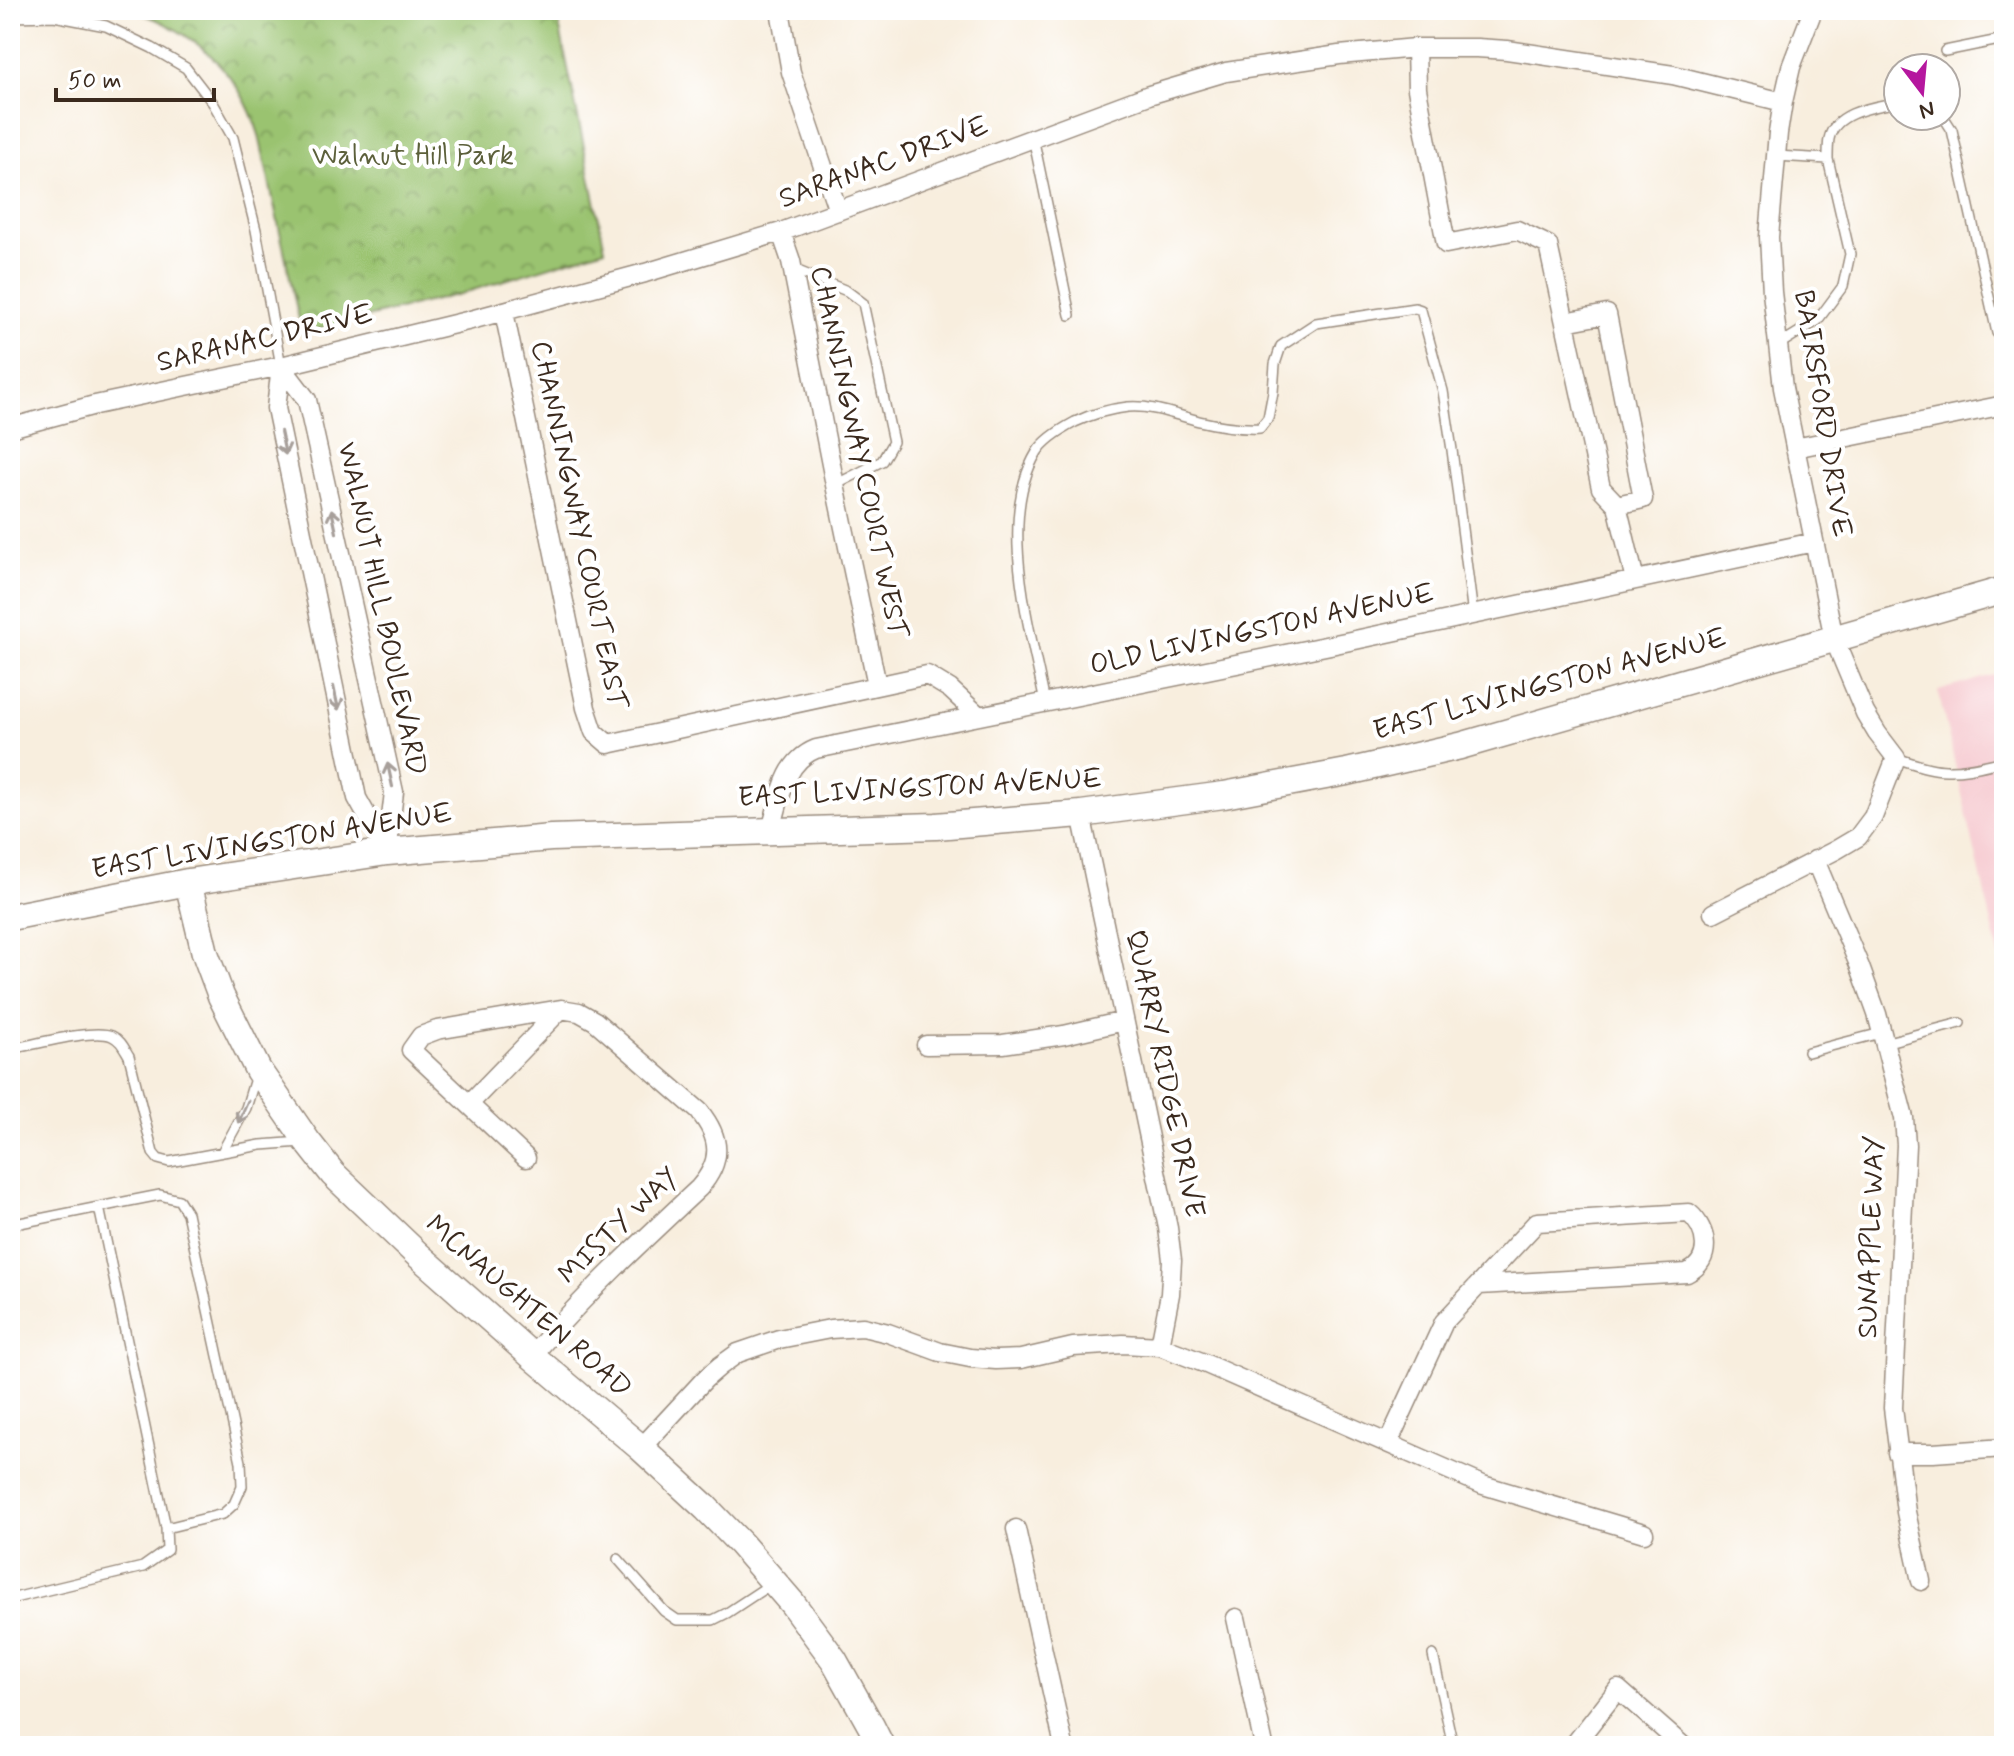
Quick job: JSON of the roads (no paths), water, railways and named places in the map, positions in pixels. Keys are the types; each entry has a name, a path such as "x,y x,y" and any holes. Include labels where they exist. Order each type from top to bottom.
{"main road":[{"name":"EAST LIVINGSTON AVENUE","path":"10,917 188,882 387,852 524,839 936,826 1081,814 1239,792 1347,772 1460,746 2004,590"},
{"name":"MCNAUGHTEN ROAD","path":"188,882 205,953 221,996 258,1070 333,1174 417,1254 706,1508 774,1582 834,1660 881,1746"}],"street":[{"path":"780,10 791,72 838,211"},
{"name":"BAIRSFORD DRIVE","path":"1813,10 1791,67 1778,133 1769,237 1777,345 1834,639 1865,713 1896,758"},
{"path":"1416,48 1417,89 1446,244 1517,230 1548,245 1601,488 1617,505 1635,580"},
{"name":"SARANAC DRIVE","path":"10,428 95,405 281,366 504,312 645,273 781,232 1149,95 1226,72 1339,55 1416,48 1477,48 1673,75 1783,102"},
{"name":"CHANNINGWAY COURT WEST","path":"781,232 793,269 877,685"},
{"name":"CHANNINGWAY COURT EAST","path":"504,312 586,708 594,732 608,744 877,685"},
{"path":"1565,322 1607,314 1643,499 1617,505"},
{"name":"WALNUT HILL BOULEVARD","path":"281,366 307,400 394,792 387,852"},
{"name":"WALNUT HILL BOULEVARD","path":"281,366 276,408 357,798 387,852"},
{"path":"1795,448 2004,405"},
{"name":"OLD LIVINGSTON AVENUE","path":"771,830 790,769 805,753 816,749 1814,542"},
{"path":"877,685 927,675 950,689 979,716"},
{"path":"1713,913 1858,837 1873,817 1896,758"},
{"name":"QUARRY RIDGE DRIVE","path":"1081,814 1168,1228 1172,1260 1170,1294 1160,1346"},
{"name":"SUNAPPLE WAY","path":"1815,860 1860,967 1904,1118 1906,1145 1893,1408 1906,1512 1921,1581"},
{"path":"526,1158 411,1050 421,1036 437,1030 561,1009"},
{"path":"469,1104 561,1009"},
{"name":"MISTY WAY","path":"532,1356 566,1316 709,1177 717,1149 708,1122 699,1111 595,1021 579,1012 561,1009"},
{"path":"926,1045 1003,1044 1064,1035 1124,1021"},
{"path":"1388,1443 1444,1322 1537,1222 1689,1213 1704,1232 1702,1260 1696,1269 1687,1273 1479,1285"},
{"path":"641,1448 720,1366 738,1353 791,1336 863,1327 940,1352 996,1360 1021,1359 1099,1344 1160,1346 1483,1485 1644,1533"},
{"path":"1897,1453 2004,1448"},
{"path":"1016,1529 1064,1746"},
{"path":"1236,1618 1264,1746"},
{"path":"1573,1746 1618,1689 1683,1746"}],"lane":[{"name":"WALNUT HILL BOULEVARD","path":"10,17 54,16 106,26 186,68 204,91 233,138 256,230 281,366"},
{"path":"1945,51 2004,39"},
{"path":"1777,345 1817,321 1843,286 1850,254 1828,159 1830,136 1840,121 1858,111 1882,106"},
{"path":"1952,132 1997,333"},
{"path":"1033,137 1070,315"},
{"path":"1776,156 1828,159"},
{"path":"793,269 847,291 863,303 893,442 882,461 835,485"},
{"path":"1045,703 1022,589 1017,537 1023,484 1038,450 1062,429 1094,413 1130,407 1162,410 1238,429 1260,428 1268,418 1275,364 1281,346 1316,323 1415,308 1421,310 1443,391 1473,615"},
{"path":"1896,758 1946,770 2004,761"},
{"path":"1808,1052 1960,1023"},
{"path":"10,1049 94,1033 111,1035 121,1042 129,1056 153,1153 158,1159 169,1162 261,1145 307,1141"},
{"path":"222,1152 246,1108 258,1070"},
{"path":"10,1225 160,1195 179,1200 187,1213 241,1462 242,1486 234,1504 223,1514 166,1528"},
{"path":"10,1599 143,1567 167,1550 166,1528 99,1207"},
{"path":"618,1559 664,1611 677,1620 713,1620 774,1582"},
{"path":"1433,1655 1453,1746"}],"park label":[{"name":"Walnut Hill Park","path":"413,156"}]}
